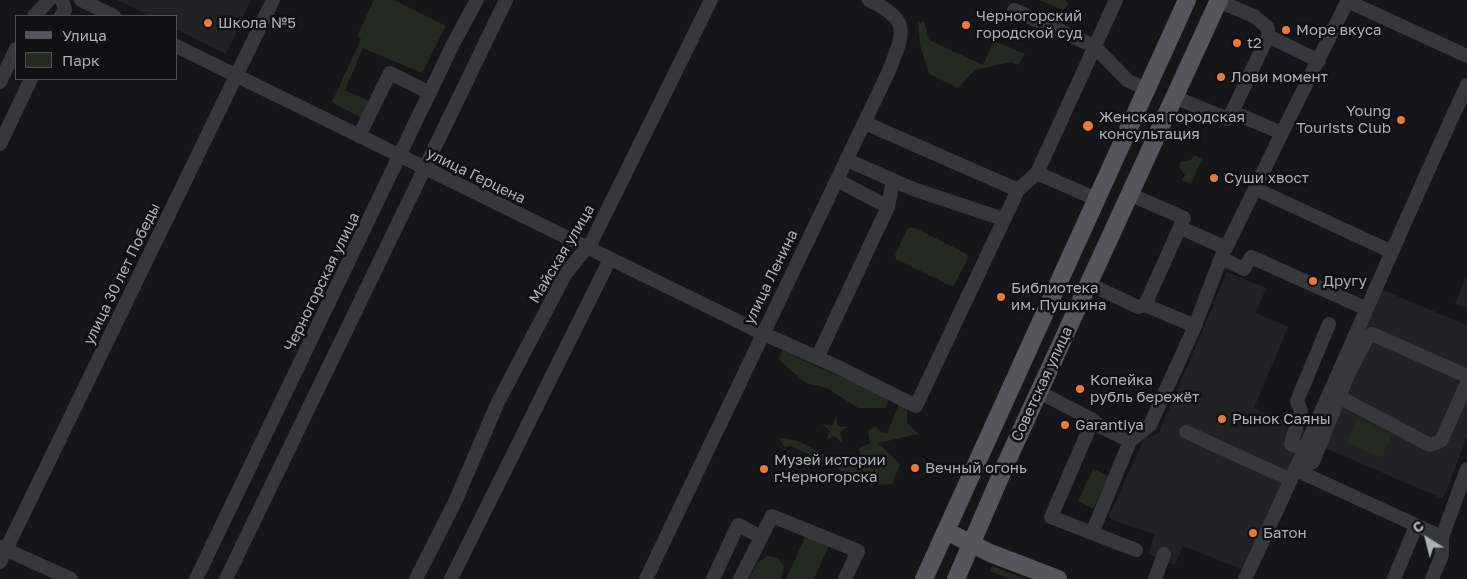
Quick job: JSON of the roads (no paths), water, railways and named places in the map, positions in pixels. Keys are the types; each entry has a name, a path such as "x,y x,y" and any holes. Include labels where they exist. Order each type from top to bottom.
{"main road":[{"name":"Советская улица","path":"924,579 1187,0"},
{"name":"Советская улица","path":"956,579 1039,392 1219,0"},
{"path":"946,532 1058,579"}],"street":[{"path":"35,15 49,0"},
{"path":"62,0 65,10 62,15"},
{"path":"81,0 112,15"},
{"name":"улица 30 лет Победы","path":"2,553 273,0"},
{"name":"Черногорская улица","path":"196,579 401,157 430,93 477,0"},
{"path":"226,579 506,0"},
{"name":"Майская улица","path":"416,579 455,502 498,402 566,273 587,248 711,0"},
{"name":"улица Ленина","path":"646,579 888,73 901,35 899,23 894,14 869,0"},
{"path":"847,160 913,189 1003,219 1018,190 1037,173 1116,0"},
{"path":"1174,97 1228,119 1268,36 1268,28 1254,16 1219,0"},
{"path":"1092,533 1130,440 1150,425 1195,326 1223,253 1348,1 1467,56"},
{"path":"1014,10 1094,46 1127,80 1146,89"},
{"path":"1268,36 1319,61"},
{"name":"улица Герцена","path":"178,47 424,169 916,406 1003,219"},
{"path":"0,82 15,51"},
{"path":"359,136 390,73 430,93"},
{"path":"0,144 31,80"},
{"path":"1245,579 1298,466 1390,251 1467,85"},
{"path":"1232,112 1282,133"},
{"path":"865,123 1018,190"},
{"path":"1037,173 1096,199"},
{"path":"837,180 888,207"},
{"path":"817,358 888,207 893,180"},
{"path":"1256,189 1390,251"},
{"path":"1130,194 1184,218 1145,305"},
{"path":"1180,228 1223,253 1244,269 1250,257 1365,308"},
{"path":"450,579 610,259"},
{"path":"1089,284 1138,307 1145,305 1195,326"},
{"path":"1298,466 1291,444 1301,411 1297,401 1329,324"},
{"path":"1298,466 1308,465 1313,462 1339,397 1367,338 1372,334 1467,376"},
{"path":"1339,397 1430,445 1441,440 1467,382"},
{"path":"1039,392 1093,420 1100,426 1130,440"},
{"path":"1093,420 1051,517 1136,550"},
{"path":"1186,432 1298,466 1416,526 1442,537"},
{"path":"1432,579 1442,555 1442,537 1467,469"},
{"path":"740,579 772,516 858,551 845,579"},
{"path":"713,579 738,525 762,536"},
{"path":"1394,579 1416,526"},
{"path":"2,553 71,579"},
{"path":"1155,579 1164,554"}],"place":[{"name":"Школа №5","path":"208,23"},
{"name":"Черногорский городской суд","path":"966,25"},
{"name":"Море вкуса","path":"1286,30"},
{"name":"t2","path":"1237,43"},
{"name":"Лови момент","path":"1221,77"},
{"name":"Young Tourists Club","path":"1401,120"},
{"name":"Женская городская консультация","path":"1088,126"},
{"name":"Суши хвост","path":"1214,178"},
{"name":"Другу","path":"1313,281"},
{"name":"Библиотека им. Пушкина","path":"1001,297"},
{"name":"Копейка рубль бережёт","path":"1080,389"},
{"name":"Рынок Саяны","path":"1222,419"},
{"name":"Garantiya","path":"1065,425"},
{"name":"Вечный огонь","path":"915,468"},
{"name":"Музей истории г.Черногорска","path":"764,469"},
{"name":"Батон","path":"1253,533"}]}
